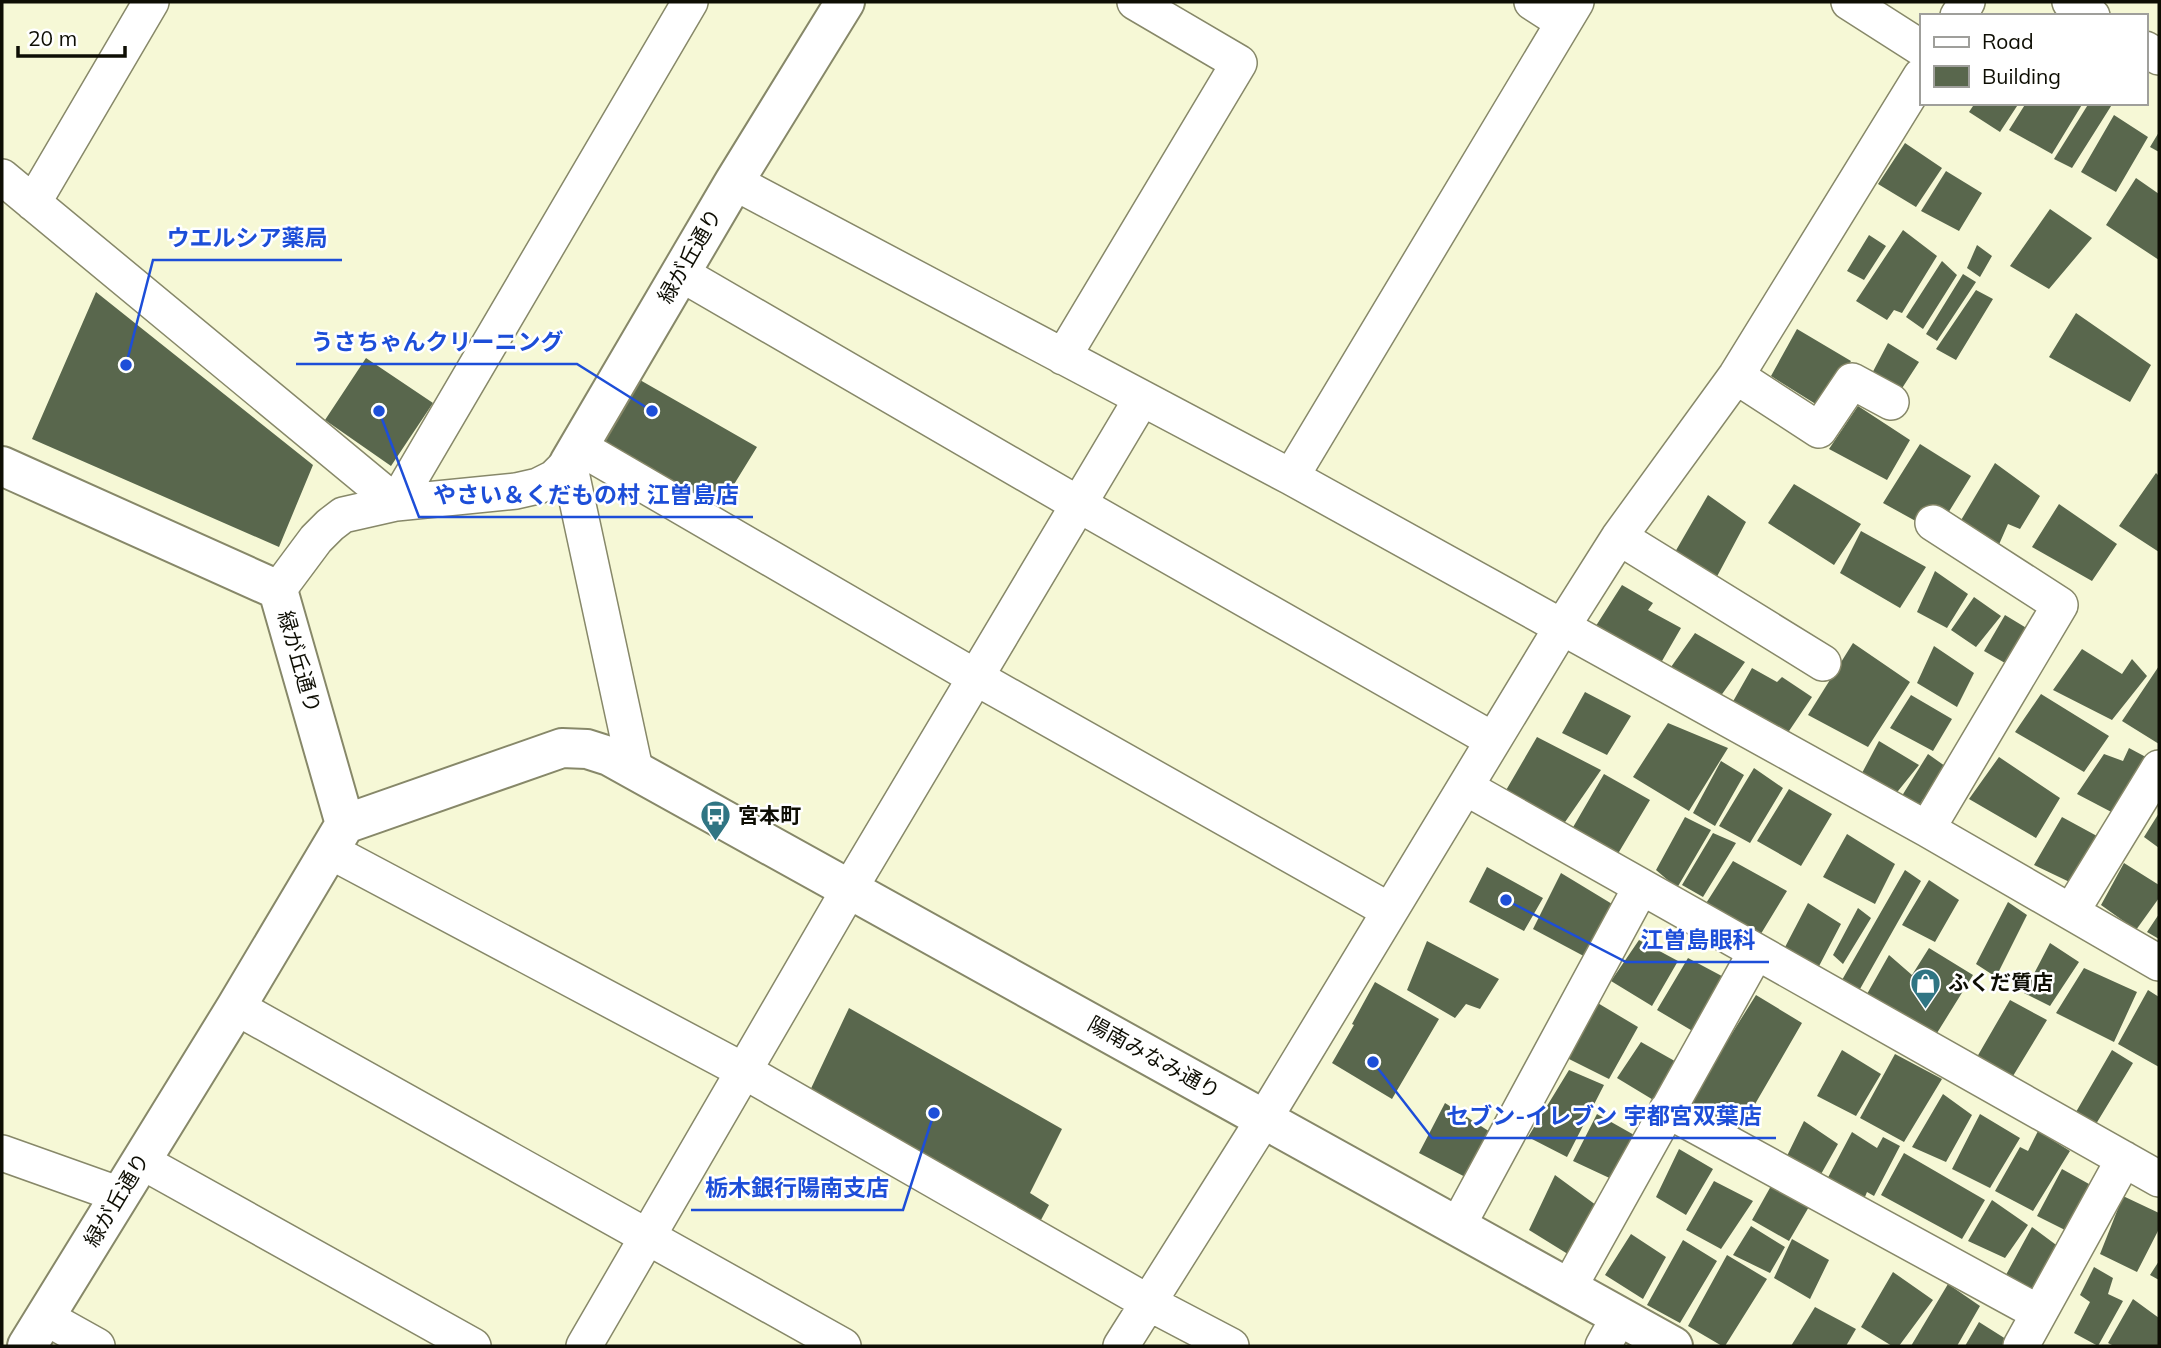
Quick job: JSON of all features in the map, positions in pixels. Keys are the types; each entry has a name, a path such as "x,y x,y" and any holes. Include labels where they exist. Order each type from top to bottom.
{"street":[{"path":"33,203 151,2"},
{"path":"2,177 396,503 690,2"},
{"name":"緑が丘通り","path":"36,1332 338,837 278,590 330,525 343,515 396,503 516,491 538,486 554,478 574,455 734,182 845,2"},
{"path":"1063,357 1239,63 1135,2"},
{"path":"1291,477 1570,12 1532,2"},
{"path":"1850,2 1920,47"},
{"path":"2070,2 2089,14"},
{"path":"1121,1346 1264,1119 1562,627 1619,537 1736,376 1920,78"},
{"path":"734,182 1291,477 1927,829 2159,963"},
{"path":"680,273 1493,740"},
{"path":"1736,376 1819,430 1852,380 1891,402"},
{"path":"584,1346 850,888 1142,398"},
{"path":"574,455 1390,911"},
{"path":"574,455 635,769"},
{"path":"2,466 278,590"},
{"path":"1927,829 2060,605 1933,523"},
{"path":"1619,537 1823,663"},
{"name":"陽南みなみ通り","path":"338,837 562,748 598,752 635,769 1569,1289 1611,1331 1673,1346"},
{"path":"2071,912 2159,768"},
{"path":"1465,787 2159,1179"},
{"path":"338,837 1149,1303 1231,1346"},
{"path":"1457,1227 1641,887"},
{"path":"1569,1289 1756,952"},
{"path":"236,1007 843,1346"},
{"path":"1667,1110 2039,1313"},
{"path":"2,1153 120,1195"},
{"path":"2021,1346 2124,1159"},
{"path":"141,1161 473,1346"},
{"path":"36,1332 97,1346"}],"building":[{"path":"1974,105 2018,105 2000,132 1969,112"},
{"path":"2025,105 2082,105 2052,154 2009,130"},
{"path":"2088,105 2112,105 2072,168 2054,159"},
{"path":"2114,115 2148,137 2116,192 2081,172"},
{"path":"2159,132 2159,152 2150,147"},
{"path":"1905,143 1942,168 1916,207 1878,184"},
{"path":"1946,171 1982,193 1959,231 1921,211"},
{"path":"2136,178 2159,194 2159,260 2106,225"},
{"path":"2050,209 2092,238 2049,289 2010,266"},
{"path":"1903,230 1937,256 1902,313 1894,310 1887,320 1856,301"},
{"path":"1869,235 1886,246 1864,280 1847,271"},
{"path":"1977,245 1992,256 1980,277 1967,268"},
{"path":"1942,261 1957,275 1923,329 1906,317"},
{"path":"1963,274 1976,282 1937,341 1926,334"},
{"path":"1976,290 1993,299 1956,360 1936,349"},
{"path":"96,292 313,465 279,547 32,439"},
{"path":"2076,313 2151,365 2130,402 2049,357"},
{"path":"1797,329 1851,361 1822,408 1771,376"},
{"path":"1888,343 1919,362 1897,396 1868,381"},
{"path":"366,358 433,403 391,466 325,420"},
{"path":"633,376 757,447 717,512 589,446"},
{"path":"1858,406 1910,440 1887,480 1829,449"},
{"path":"1920,444 1971,476 1945,518 1921,524 1883,503"},
{"path":"1995,463 2040,496 2020,529 2008,524 1997,549 1957,527"},
{"path":"2156,473 2159,476 2159,552 2119,526"},
{"path":"1794,484 1861,524 1834,565 1768,523"},
{"path":"1708,495 1746,522 1713,584 1671,559"},
{"path":"2059,504 2117,544 2092,581 2032,547"},
{"path":"1861,531 1926,567 1900,608 1840,573"},
{"path":"1935,571 1968,594 1947,628 1917,612"},
{"path":"1622,585 1653,603 1648,610 1681,628 1658,668 1592,632"},
{"path":"1974,597 2001,616 1976,647 1951,630"},
{"path":"2005,615 2033,632 2012,667 1984,651"},
{"path":"1695,633 1745,662 1720,697 1671,667"},
{"path":"1853,643 1910,682 1868,747 1808,715"},
{"path":"1934,646 1974,673 1957,707 1917,683"},
{"path":"2082,649 2122,674 2132,659 2147,676 2112,720 2053,690"},
{"path":"2159,666 2159,744 2122,721"},
{"path":"1752,668 1777,682 1782,677 1812,697 1785,737 1731,705"},
{"path":"1585,692 1631,716 1607,755 1562,733"},
{"path":"2041,694 2109,736 2084,772 2015,732"},
{"path":"1911,695 1952,719 1933,751 1890,728"},
{"path":"1668,723 1728,748 1689,811 1633,777"},
{"path":"1537,737 1601,770 1563,825 1505,792"},
{"path":"1879,741 1919,765 1894,796 1862,773"},
{"path":"2129,748 2157,763 2119,816 2077,794 2104,754 2123,761"},
{"path":"1928,754 1952,771 1932,807 1923,799 1918,808 1900,799"},
{"path":"1999,757 2060,798 2036,838 1969,799"},
{"path":"1721,761 1744,775 1715,826 1693,813"},
{"path":"1754,768 1783,788 1750,843 1719,826"},
{"path":"1604,774 1650,800 1616,857 1572,829"},
{"path":"1789,789 1832,814 1801,866 1757,841"},
{"path":"2159,813 2159,848 2144,837"},
{"path":"1685,817 1711,830 1677,888 1656,870"},
{"path":"2062,817 2108,842 2080,887 2034,865"},
{"path":"1713,833 1736,843 1703,897 1682,885"},
{"path":"1847,834 1895,864 1875,904 1823,877"},
{"path":"1733,861 1787,891 1759,937 1703,908"},
{"path":"2124,863 2159,885 2159,898 2136,930 2101,905"},
{"path":"1487,867 1543,898 1524,931 1469,902"},
{"path":"1905,870 1921,881 1860,989 1842,980"},
{"path":"1561,873 1622,910 1593,961 1533,929"},
{"path":"1929,880 1959,900 1935,942 1902,925"},
{"path":"2008,902 2027,915 1996,977 1976,964"},
{"path":"1808,903 1841,924 1817,970 1783,951"},
{"path":"1858,908 1871,918 1843,964 1833,955"},
{"path":"2159,914 2159,939 2147,932"},
{"path":"1639,940 1678,961 1652,1006 1611,981"},
{"path":"1427,941 1499,979 1480,1009 1466,1004 1455,1018 1407,990"},
{"path":"2050,943 2079,962 2050,1006 2024,993"},
{"path":"1929,948 1973,975 1937,1033 1867,994 1889,955 1912,975"},
{"path":"1688,958 1733,982 1701,1036 1657,1010"},
{"path":"2084,968 2137,992 2114,1042 2056,1013"},
{"path":"1375,982 1439,1019 1392,1099 1332,1063"},
{"path":"2148,990 2159,997 2159,1067 2118,1044"},
{"path":"1756,995 1802,1023 1740,1130 1689,1102"},
{"path":"2010,1000 2047,1020 2013,1076 1977,1057"},
{"path":"1596,1002 1638,1027 1609,1079 1565,1057"},
{"path":"849,1008 1062,1129 1030,1193 1049,1205 1035,1231 807,1097"},
{"path":"1641,1042 1680,1064 1660,1104 1617,1078"},
{"path":"1842,1050 1881,1074 1856,1116 1817,1096"},
{"path":"2112,1050 2133,1063 2096,1124 2076,1112"},
{"path":"1895,1054 1942,1079 1904,1142 1860,1118"},
{"path":"1569,1070 1604,1085 1567,1157 1528,1137"},
{"path":"1943,1094 1972,1115 1946,1162 1912,1147"},
{"path":"1445,1103 1498,1137 1473,1181 1419,1153"},
{"path":"1597,1114 1643,1140 1618,1182 1573,1161"},
{"path":"1980,1114 2020,1138 1990,1188 1952,1169"},
{"path":"1804,1121 1838,1144 1820,1176 1785,1160"},
{"path":"2038,1131 2070,1151 2033,1211 1995,1191 2020,1147 2028,1151"},
{"path":"1852,1132 1877,1148 1883,1137 1900,1146 1874,1196 1867,1192 1860,1209 1824,1185"},
{"path":"1679,1149 1713,1169 1686,1215 1656,1197"},
{"path":"1904,1153 1985,1200 1962,1239 1881,1195"},
{"path":"2062,1169 2098,1189 2073,1234 2037,1216"},
{"path":"1555,1175 1600,1208 1571,1256 1529,1230"},
{"path":"1714,1181 1753,1201 1721,1249 1686,1230"},
{"path":"1771,1186 1810,1205 1789,1241 1752,1220"},
{"path":"2123,1196 2159,1213 2159,1229 2137,1272 2100,1254"},
{"path":"1992,1200 2028,1225 2005,1258 1968,1241"},
{"path":"1751,1226 1785,1247 1770,1273 1733,1255"},
{"path":"2032,1227 2063,1250 2039,1300 2001,1284"},
{"path":"1631,1234 1666,1257 1643,1299 1605,1275"},
{"path":"1792,1239 1829,1260 1810,1299 1774,1278"},
{"path":"1683,1240 1717,1261 1680,1323 1647,1305"},
{"path":"1727,1255 1767,1279 1725,1346 1722,1346 1688,1326"},
{"path":"2159,1261 2159,1280 2150,1275"},
{"path":"2094,1267 2113,1278 2108,1294 2123,1301 2098,1346 2074,1333 2090,1302 2080,1295"},
{"path":"1893,1272 1933,1300 1899,1346 1892,1346 1861,1327"},
{"path":"1948,1284 1980,1306 1957,1346 1911,1346"},
{"path":"2133,1299 2159,1318 2159,1346 2114,1346 2108,1343"},
{"path":"1815,1307 1856,1329 1846,1346 1791,1346"},
{"path":"1979,1322 2017,1346 1965,1346"}],"place":[{"name":"ウエルシア薬局","path":"126,365"},
{"name":"やさい＆くだもの村 江曽島店","path":"379,411"},
{"name":"うさちゃんクリーニング","path":"652,411"},
{"name":"宮本町","path":"715,843"},
{"name":"江曽島眼科","path":"1506,900"},
{"name":"ふくだ質店","path":"1925,1010"},
{"name":"セブン-イレブン 宇都宮双葉店","path":"1373,1062"},
{"name":"栃木銀行陽南支店","path":"934,1113"}]}
